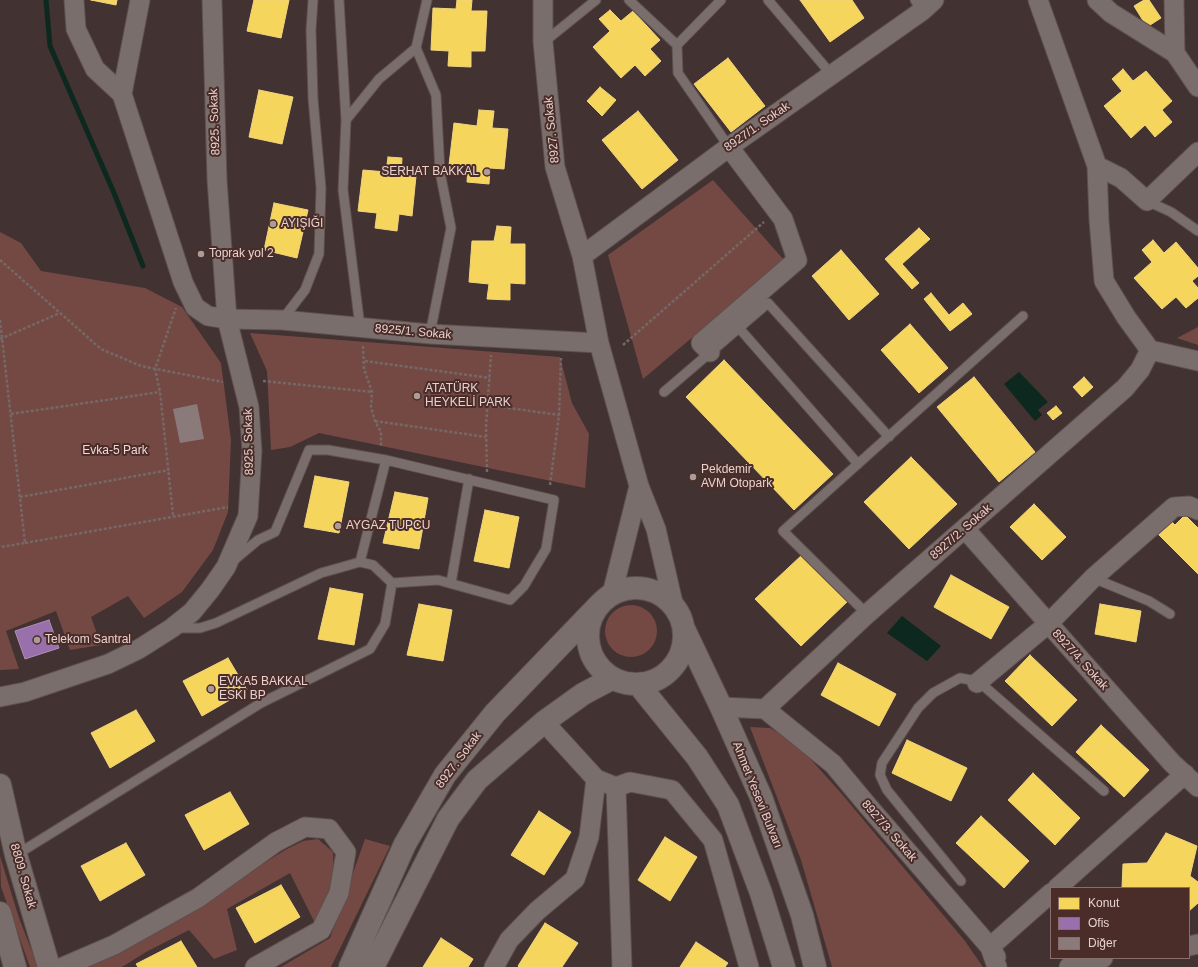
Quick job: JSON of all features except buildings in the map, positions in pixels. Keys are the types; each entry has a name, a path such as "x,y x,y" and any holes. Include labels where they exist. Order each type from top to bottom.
{"street":[{"path":"74,0 76,29 95,69 122,94"},
{"path":"122,94 140,0"},
{"name":"8925. Sokak","path":"0,697 25,692 108,664 139,649 172,628 192,612 226,567 248,516 252,451 249,407 227,319 217,180 212,0"},
{"name":"8927. Sokak","path":"544,0 543,42 555,167 582,256 599,343 639,486 656,529 674,607"},
{"path":"1038,0 1097,166 1104,281 1126,317 1150,350 1198,361"},
{"path":"1097,0 1111,13 1175,53 1198,87"},
{"path":"1174,0 1175,53"},
{"name":"8927/1. Sokak","path":"582,256 924,4"},
{"name":"8925/1. Sokak","path":"122,94 183,282 195,307 208,316 227,319 282,320 361,335 430,334 599,343"},
{"path":"710,352 701,343 797,260 783,219 729,147"},
{"path":"1097,166 1121,178 1147,201 1198,152"},
{"name":"8927/2. Sokak","path":"765,708 867,614 1125,388 1140,370 1150,350"},
{"path":"606,599 639,486"},
{"path":"977,683 1048,624 1093,578 1174,507 1189,506 1198,510"},
{"name":"8927/4. Sokak","path":"965,529 1172,763 1192,781"},
{"path":"627,588 642,588 657,592 674,607 679,614 684,629 683,645 674,664 667,672 653,681 638,684 622,682 607,675 596,663 589,648 588,632 591,617 606,599 627,588"},
{"name":"8927. Sokak","path":"350,967 405,844 445,775 495,713 606,599"},
{"name":"Ahmet Yesevi Bulvarı","path":"684,629 761,797 802,915 815,967"},
{"path":"373,967 448,819 477,780 544,722 583,694 613,678"},
{"path":"638,684 697,757 728,805 761,893 784,967"},
{"path":"721,707 765,708"},
{"name":"8927/3. Sokak","path":"765,708 833,764 990,947 997,967"},
{"path":"544,722 596,780 616,787 630,782 672,790 713,840 749,967"},
{"path":"494,967 509,940 537,911 575,879 589,837 596,780"},
{"path":"1058,887 1192,781"},
{"name":"8809. Sokak","path":"0,785 16,855 48,967"},
{"path":"616,787 622,967"},
{"path":"63,967 114,945 198,898 276,842 305,827 329,829 346,852 339,893 322,930 255,967"},
{"path":"1002,967 990,947 1050,894"},
{"path":"0,913 16,967"},
{"path":"1069,967 1099,959"}],"lane":[{"path":"282,320 304,290 319,254 320,188 313,91 311,30 313,0"},
{"path":"339,0 346,120 343,190 361,335"},
{"path":"427,0 416,48 436,95 440,172 451,228 430,334"},
{"path":"543,42 596,0"},
{"path":"629,0 678,44"},
{"path":"721,0 678,44 678,73 729,147"},
{"path":"768,0 831,74"},
{"path":"346,120 379,79 416,48"},
{"path":"1147,201 1171,212 1198,231"},
{"path":"664,392 768,303 889,436"},
{"path":"867,614 784,532 1024,316"},
{"path":"739,328 858,464"},
{"path":"172,628 200,628 216,623 321,573 360,562 372,565 392,583 438,580 510,600 524,586 546,550 554,500 386,460 328,450 309,450 275,532 258,540 226,567"},
{"path":"360,562 386,460"},
{"path":"451,584 469,479"},
{"path":"1093,578 1149,601 1170,614"},
{"path":"16,855 261,703 370,649 385,624 392,583"},
{"path":"961,881 887,790 880,775 882,763 918,708 933,693 960,678 985,687 1104,791"}],"path":[{"path":"623,345 777,211"},
{"path":"0,260 101,349 141,366 223,382"},
{"path":"173,515 160,392 155,369 177,305"},
{"path":"1,338 60,313"},
{"path":"0,320 25,543"},
{"path":"361,335 365,361 364,369 372,392 371,407 374,421 381,432 381,451"},
{"path":"487,472 486,437 492,354"},
{"path":"550,485 559,415 560,356"},
{"path":"365,361 490,378"},
{"path":"263,381 372,392"},
{"path":"11,414 160,392"},
{"path":"488,406 559,415"},
{"path":"374,421 486,437"},
{"path":"20,497 168,470"},
{"path":"0,547 228,506"}],"green space":[{"path":"713,180 784,260 643,379 608,255"},
{"name":"Evka-5 Park","path":"0,232 21,243 41,271 145,288 182,307 221,363 231,440 228,512 213,550 182,592 144,618 128,596 91,617 101,645 70,650 56,611 6,631 19,669 0,670"},
{"path":"1198,327 1198,345 1177,338"},
{"path":"250,333 560,357 572,403 589,434 585,488 319,433 290,447 271,450 267,371"},
{"path":"626,605 636,605 645,609 653,617 657,626 657,636 653,645 645,653 636,657 626,657 617,653 609,645 605,636 605,626 609,617 617,609"},
{"path":"750,727 770,728 796,743 841,793 965,941 983,967 832,967 801,860"},
{"path":"318,839 333,852 334,882 315,923 290,873 227,909 237,950 214,959 189,930 146,952 122,967 83,967 195,907 285,850 303,841"},
{"path":"365,839 390,846 331,967 281,967 330,938"},
{"path":"0,856 19,918 38,967 30,967 1,887"}],"shaded area":[{"path":"1019,372 1048,402 1038,410 1042,415 1035,421 1004,384"},
{"path":"902,616 941,646 927,661 887,633"}],"waterway":[{"path":"46,0 50,46 114,193 143,266"}],"place":[{"name":"SERHAT BAKKAL","path":"487,172"},
{"name":"AYIŞIĞI","path":"273,224"},
{"name":"Toprak yol 2","path":"201,254"},
{"name":"ATATÜRK HEYKELİ PARK","path":"417,396"},
{"name":"Pekdemir AVM Otopark","path":"693,477"},
{"name":"AYGAZ TUPCU","path":"338,526"},
{"name":"Telekom Santral","path":"37,640"},
{"name":"EVKA5 BAKKAL ESKI BP","path":"211,689"}]}
